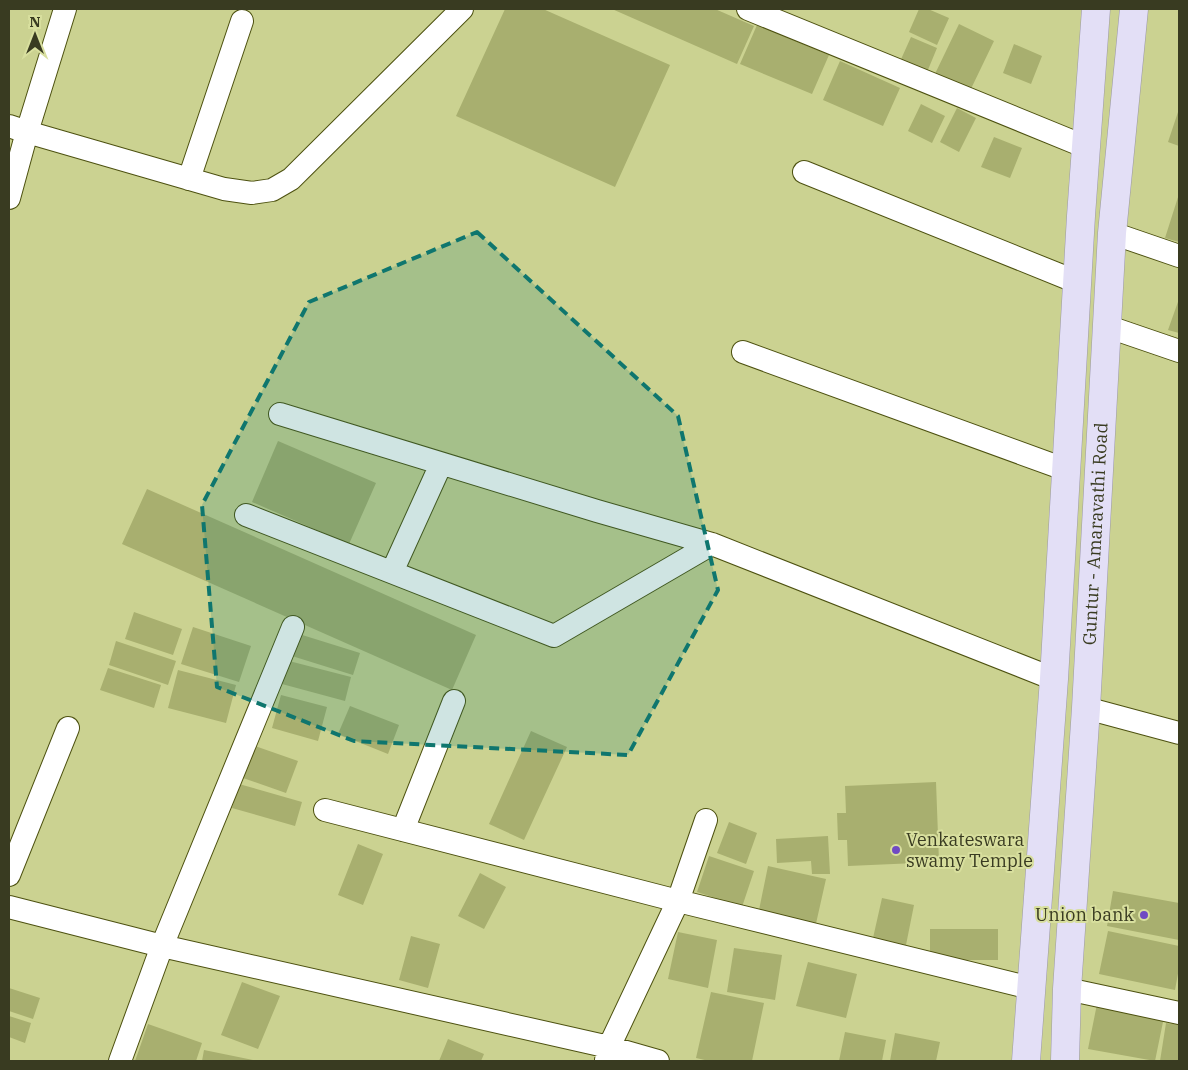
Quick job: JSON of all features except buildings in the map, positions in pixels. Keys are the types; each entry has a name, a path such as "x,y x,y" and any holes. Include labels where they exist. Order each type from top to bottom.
{"main road":[{"name":"Guntur - Amaravathi Road","path":"1026,1061 1054,679 1077,282 1096,9"},
{"name":"Guntur - Amaravathi Road","path":"1065,1061 1067,989 1086,708 1112,233 1134,9"}],"street":[{"path":"9,198 18,129 65,9"},
{"path":"18,129 224,189 252,193 272,190 291,179 462,9"},
{"path":"748,9 1086,147"},
{"path":"189,179 242,21"},
{"path":"804,172 1077,282"},
{"path":"1112,233 1179,256"},
{"path":"1106,326 1179,351"},
{"path":"743,352 1067,470"},
{"path":"280,414 597,511 712,544 1054,679"},
{"path":"392,572 441,464"},
{"path":"246,515 554,636 712,544"},
{"path":"120,1061 162,946 293,627"},
{"path":"402,830 454,701"},
{"path":"1086,708 1179,733"},
{"path":"9,875 68,728"},
{"path":"326,810 678,901 1031,988"},
{"path":"607,1054 678,901 706,820"},
{"path":"9,907 607,1054 658,1061"},
{"path":"1067,989 1179,1013"}],"highlighted area":[{"path":"477,232 678,416 718,590 628,755 354,741 217,687 202,505 309,302"}],"place":[{"name":"Venkateswara swamy Temple","path":"896,850"},
{"name":"Union bank","path":"1144,915"}]}
